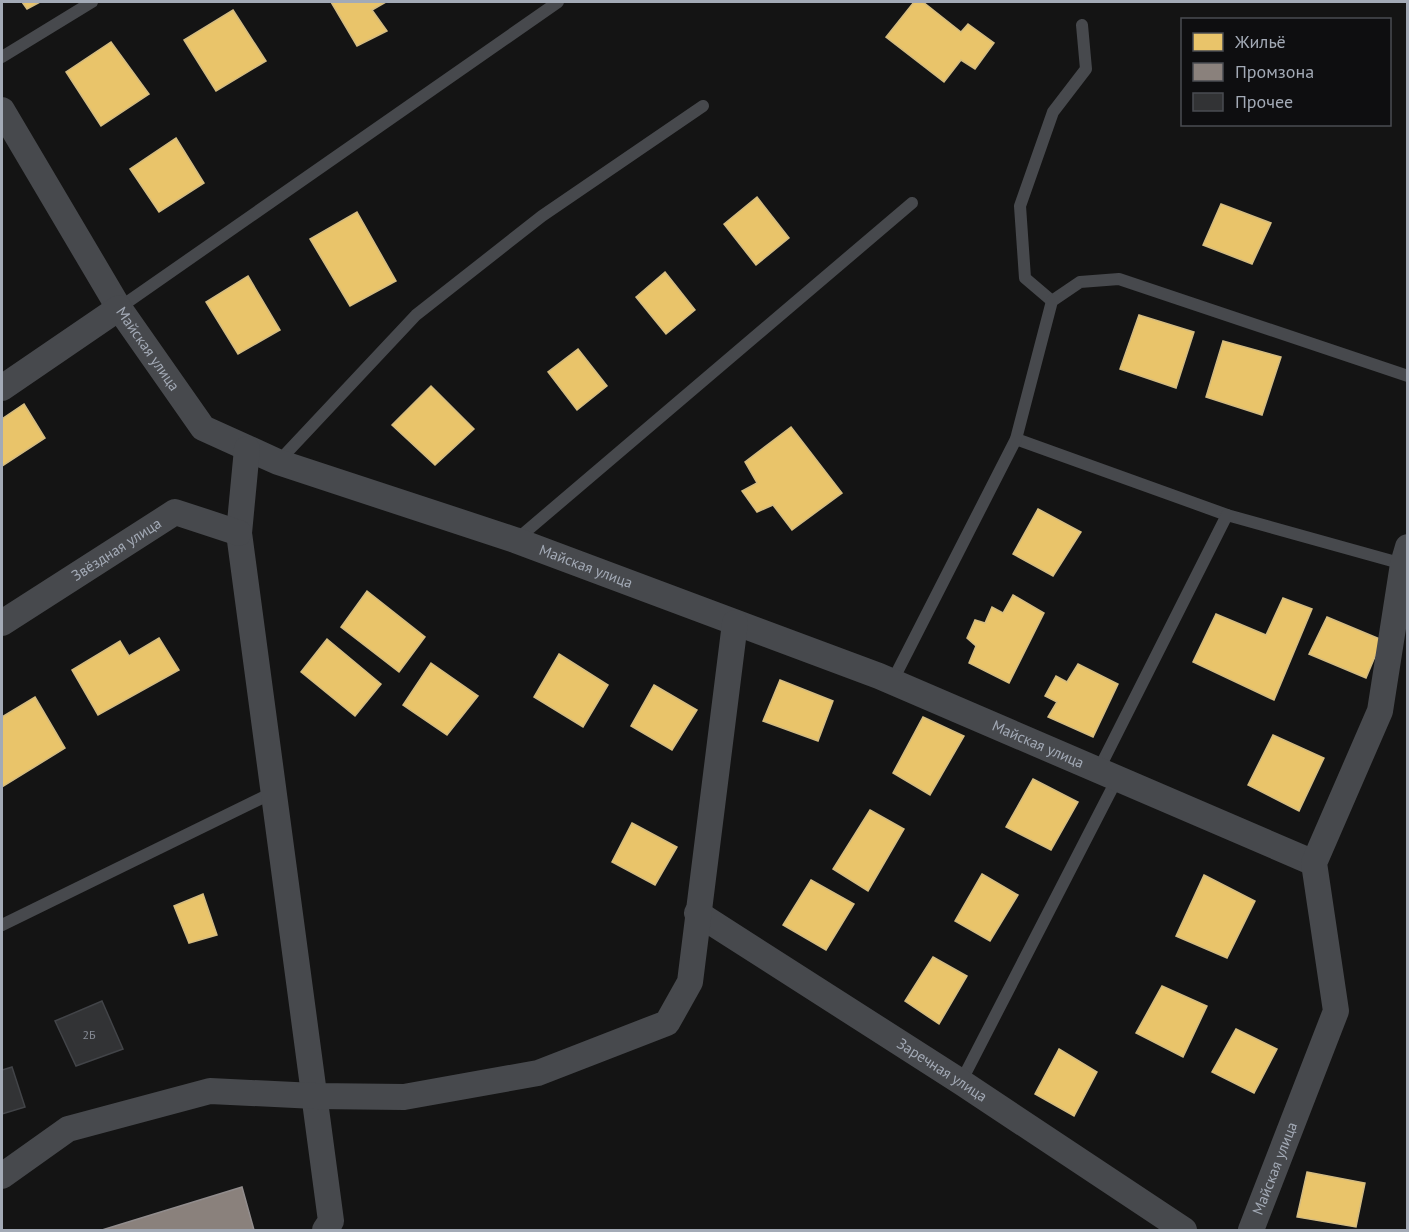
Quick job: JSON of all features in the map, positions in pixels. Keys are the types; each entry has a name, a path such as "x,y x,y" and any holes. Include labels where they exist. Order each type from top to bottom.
{"street":[{"name":"Майская улица","path":"2,110 119,308 203,428 278,462 515,540 892,682 1314,863 1336,1011 1251,1230"},
{"path":"2,388 119,308"},
{"path":"247,449 239,533 331,1221 325,1230"},
{"name":"Звёздная улица","path":"2,623 175,512 239,533"},
{"path":"1314,863 1380,711 1405,556"},
{"path":"2,1176 68,1129 210,1091 404,1097 538,1073 668,1023 690,982 735,622"},
{"name":"Заречная улица","path":"697,913 961,1082 1184,1230"}],"lane":[{"path":"2,57 92,2"},
{"path":"119,308 558,2"},
{"path":"1052,301 1024,278 1020,206 1053,112 1086,69 1082,25"},
{"path":"278,462 416,315 542,216 703,106"},
{"path":"515,540 912,203"},
{"path":"892,682 1017,439 1052,301 1080,282 1119,279 1407,376"},
{"path":"1017,439 1227,515 1405,556"},
{"path":"961,1082 1227,515"},
{"path":"2,925 274,792"}],"building: Жильё":[{"path":"22,2 40,2 27,9"},
{"path":"331,2 386,2 372,10 387,31 357,46"},
{"path":"914,2 923,2 961,32 968,24 994,43 975,69 961,60 944,82 886,37"},
{"path":"233,10 266,61 216,91 184,40"},
{"path":"111,42 149,94 101,126 66,72"},
{"path":"176,138 204,183 159,212 130,169"},
{"path":"757,197 789,238 756,265 724,224"},
{"path":"1221,204 1271,223 1252,264 1203,245"},
{"path":"357,212 396,281 350,306 310,239"},
{"path":"665,272 695,310 666,334 636,297"},
{"path":"248,276 280,330 238,354 206,302"},
{"path":"1139,315 1194,332 1176,388 1120,369"},
{"path":"1223,341 1281,357 1262,415 1206,397"},
{"path":"578,349 607,386 577,410 548,372"},
{"path":"431,386 474,429 435,465 392,425"},
{"path":"24,404 45,438 2,466 2,419"},
{"path":"791,427 842,493 792,530 773,505 757,512 742,491 757,483 745,462"},
{"path":"1038,509 1081,532 1053,576 1013,554"},
{"path":"367,591 425,637 399,672 341,627"},
{"path":"1013,595 1044,613 1009,683 969,663 976,646 967,638 975,620 985,623 992,607 1003,613"},
{"path":"1283,598 1312,609 1274,700 1193,662 1216,614 1266,635"},
{"path":"1327,617 1382,640 1366,678 1309,654"},
{"path":"159,638 179,670 98,715 72,670 120,641 129,656"},
{"path":"327,639 381,684 355,716 301,672"},
{"path":"559,654 608,685 583,727 534,697"},
{"path":"431,663 478,696 447,735 403,705"},
{"path":"1078,664 1118,684 1093,737 1048,717 1057,702 1045,696 1056,676 1067,682"},
{"path":"780,680 833,701 818,741 763,721"},
{"path":"654,685 697,710 672,750 631,726"},
{"path":"35,697 65,748 2,787 2,717"},
{"path":"923,717 964,736 930,795 893,773"},
{"path":"1273,735 1324,758 1299,811 1248,785"},
{"path":"1033,779 1078,802 1051,850 1006,827"},
{"path":"870,810 904,829 868,891 833,869"},
{"path":"632,823 677,847 655,885 612,862"},
{"path":"982,874 1018,895 990,941 955,921"},
{"path":"1204,875 1255,901 1227,958 1176,936"},
{"path":"811,880 854,904 826,950 783,925"},
{"path":"203,894 217,935 189,943 174,906"},
{"path":"933,957 967,976 939,1024 905,1001"},
{"path":"1162,986 1207,1006 1183,1057 1136,1033"},
{"path":"1236,1029 1277,1049 1254,1093 1212,1072"},
{"path":"1059,1049 1097,1072 1074,1116 1035,1094"},
{"path":"1307,1172 1365,1183 1356,1227 1297,1217"}],"building: Промзона":[{"path":"242,1187 254,1230 102,1230"}],"building: Прочее":[{"path":"102,1001 123,1049 76,1066 55,1021"},
{"path":"12,1067 25,1107 2,1114 2,1070"}]}
